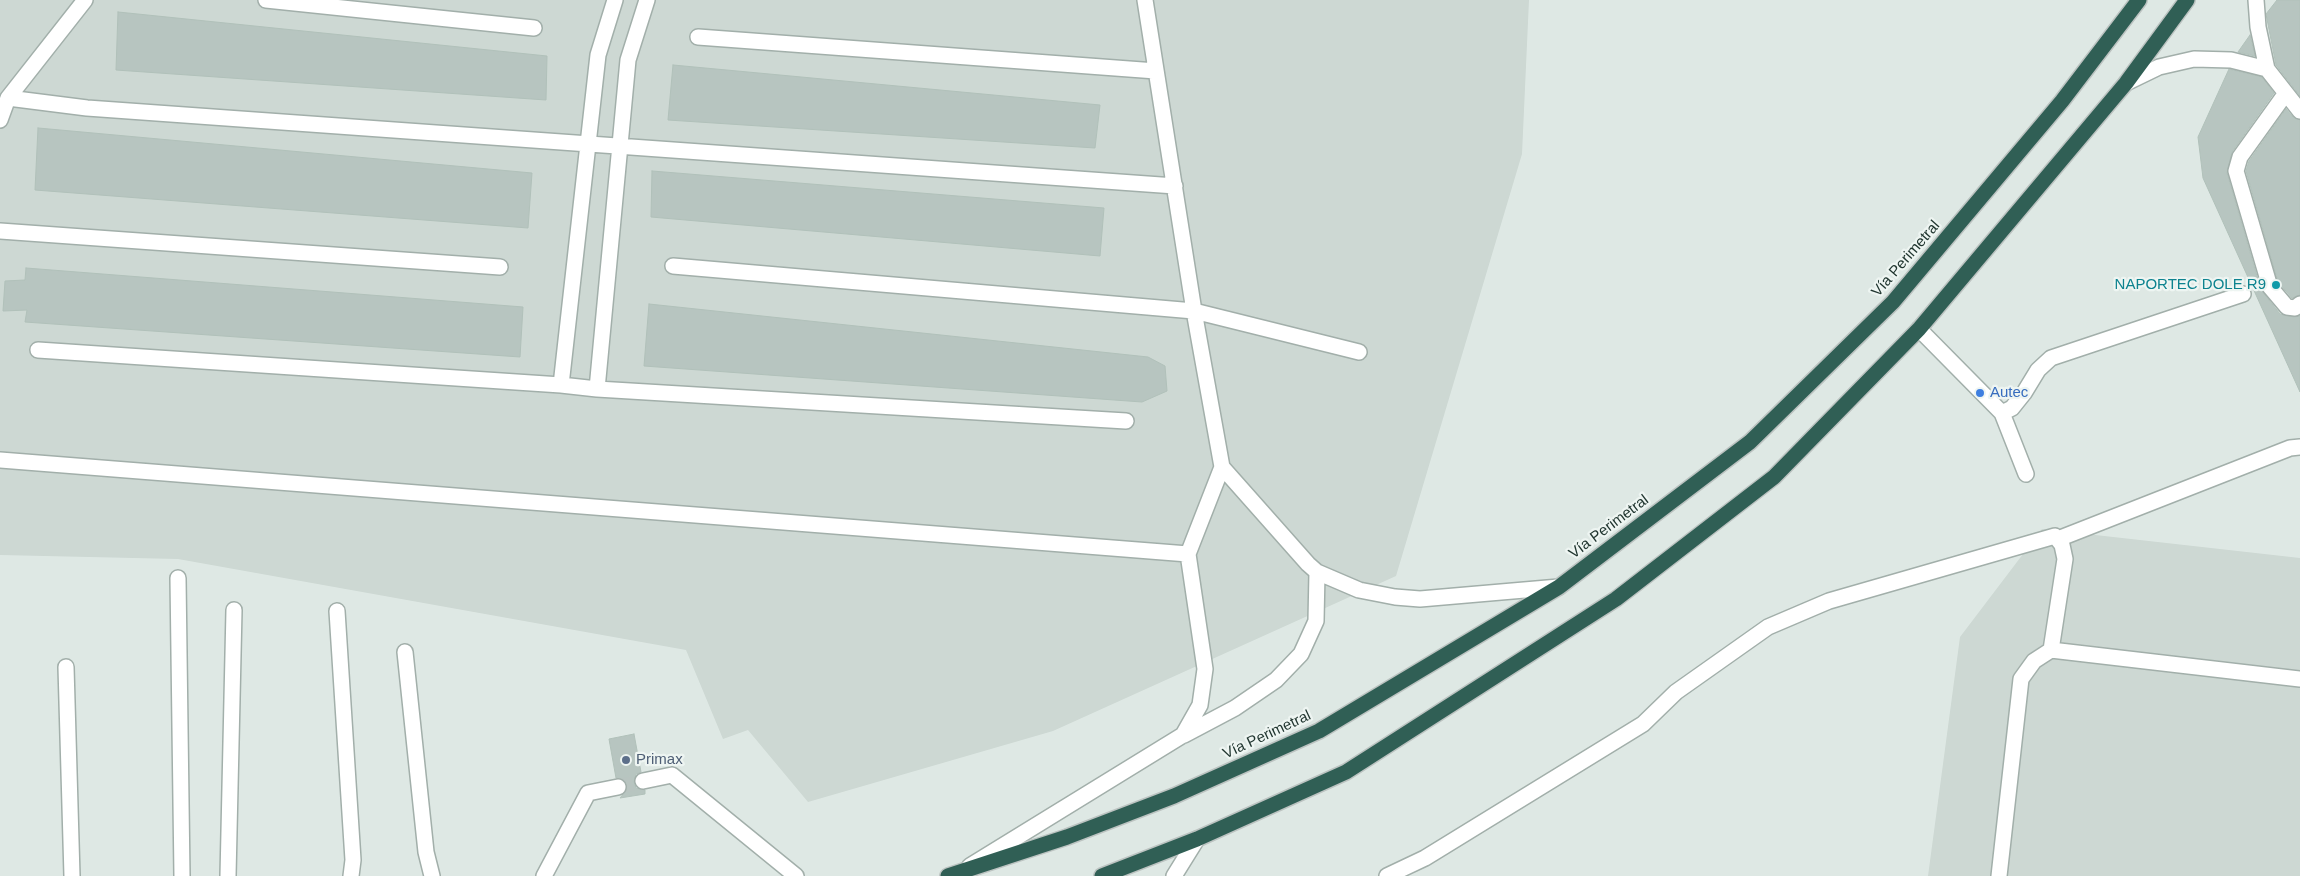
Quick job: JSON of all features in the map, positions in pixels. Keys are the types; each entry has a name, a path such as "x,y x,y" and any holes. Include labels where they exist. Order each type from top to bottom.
{"highway":[{"name":"Vía Perimetral","path":"953,875 1067,837 1174,796 1319,731 1559,587 1750,442 1894,302 2062,101 2140,0"},
{"path":"1102,876 1197,839 1346,772 1616,599 1774,477 1919,329 2126,83 2187,0"}],"lane":[{"path":"0,120 8,98 85,0"},
{"path":"266,0 534,28"},
{"path":"561,385 598,55 616,0"},
{"path":"597,390 628,60 647,0"},
{"path":"1145,0 1194,311 1222,467 1275,528 1317,572 1359,590 1395,597 1420,599 1559,587"},
{"path":"2256,0 2258,27 2267,69 2300,111"},
{"path":"698,37 1156,71"},
{"path":"2126,83 2158,67 2194,59 2231,60 2267,69"},
{"path":"2286,93 2240,156 2236,170 2239,186 2270,287 2287,307 2295,308 2300,304"},
{"path":"8,98 87,108 620,144 1174,186"},
{"path":"0,231 500,267"},
{"path":"673,266 1194,311 1359,352"},
{"path":"2002,413 2012,408 2038,370 2051,358 2242,294"},
{"path":"1919,329 2002,413 2026,474"},
{"path":"38,350 561,385 597,390 1126,420"},
{"path":"1388,876 1425,858 1643,724 1676,692 1768,628 1828,601 2005,551 2050,536 2058,538 2290,448 2300,447"},
{"path":"0,460 1188,554"},
{"path":"1183,735 1200,705 1205,670 1188,554 1222,467"},
{"path":"2051,650 2065,559 2062,545 2058,538"},
{"path":"953,875 1183,735 1234,708 1276,680 1301,654 1316,621 1317,572"},
{"path":"178,578 182,876"},
{"path":"228,876 234,610"},
{"path":"337,612 352,850 351,876"},
{"path":"1999,876 2020,679 2034,661 2051,650 2300,679"},
{"path":"405,652 426,852 432,876"},
{"path":"66,667 72,876"},
{"path":"643,781 672,775 796,876"},
{"path":"544,876 588,793 618,787"},
{"path":"1174,876 1197,839"}],"shaded area":[{"path":"0,0 1529,0 1522,154 1396,576 1053,731 808,802 748,730 723,739 686,650 178,559 0,555"},
{"path":"2042,529 2300,558 2300,876 1928,876 1960,637"}],"building":[{"path":"2277,0 2300,0 2300,96 2276,65 2266,14"},
{"path":"118,12 547,56 546,100 116,70"},
{"path":"2250,35 2255,56 2238,52"},
{"path":"673,65 1100,105 1095,148 668,120"},
{"path":"2229,69 2262,77 2274,93 2232,152 2227,173 2261,290 2280,314 2294,317 2300,316 2300,392 2203,178 2198,137"},
{"path":"2286,109 2293,117 2300,120 2300,295 2292,298 2278,282 2246,171 2249,161"},
{"path":"38,128 532,173 528,228 35,190"},
{"path":"652,171 1104,208 1100,256 651,217"},
{"path":"26,268 523,307 520,357 25,322 27,310 3,311 5,281 25,280"},
{"path":"649,304 1148,357 1165,366 1167,391 1142,402 644,366"},
{"name":"Primax","path":"634,734 641,772 636,774 634,782 636,788 645,790 645,794 620,798 627,790 627,786 625,780 616,778 609,739"}],"tunnel":[{"path":"618,787 643,781"}],"place":[{"name":"NAPORTEC DOLE R9","path":"2276,285"},
{"name":"Autec","path":"1980,393"},
{"name":"Primax","path":"626,760"}]}
